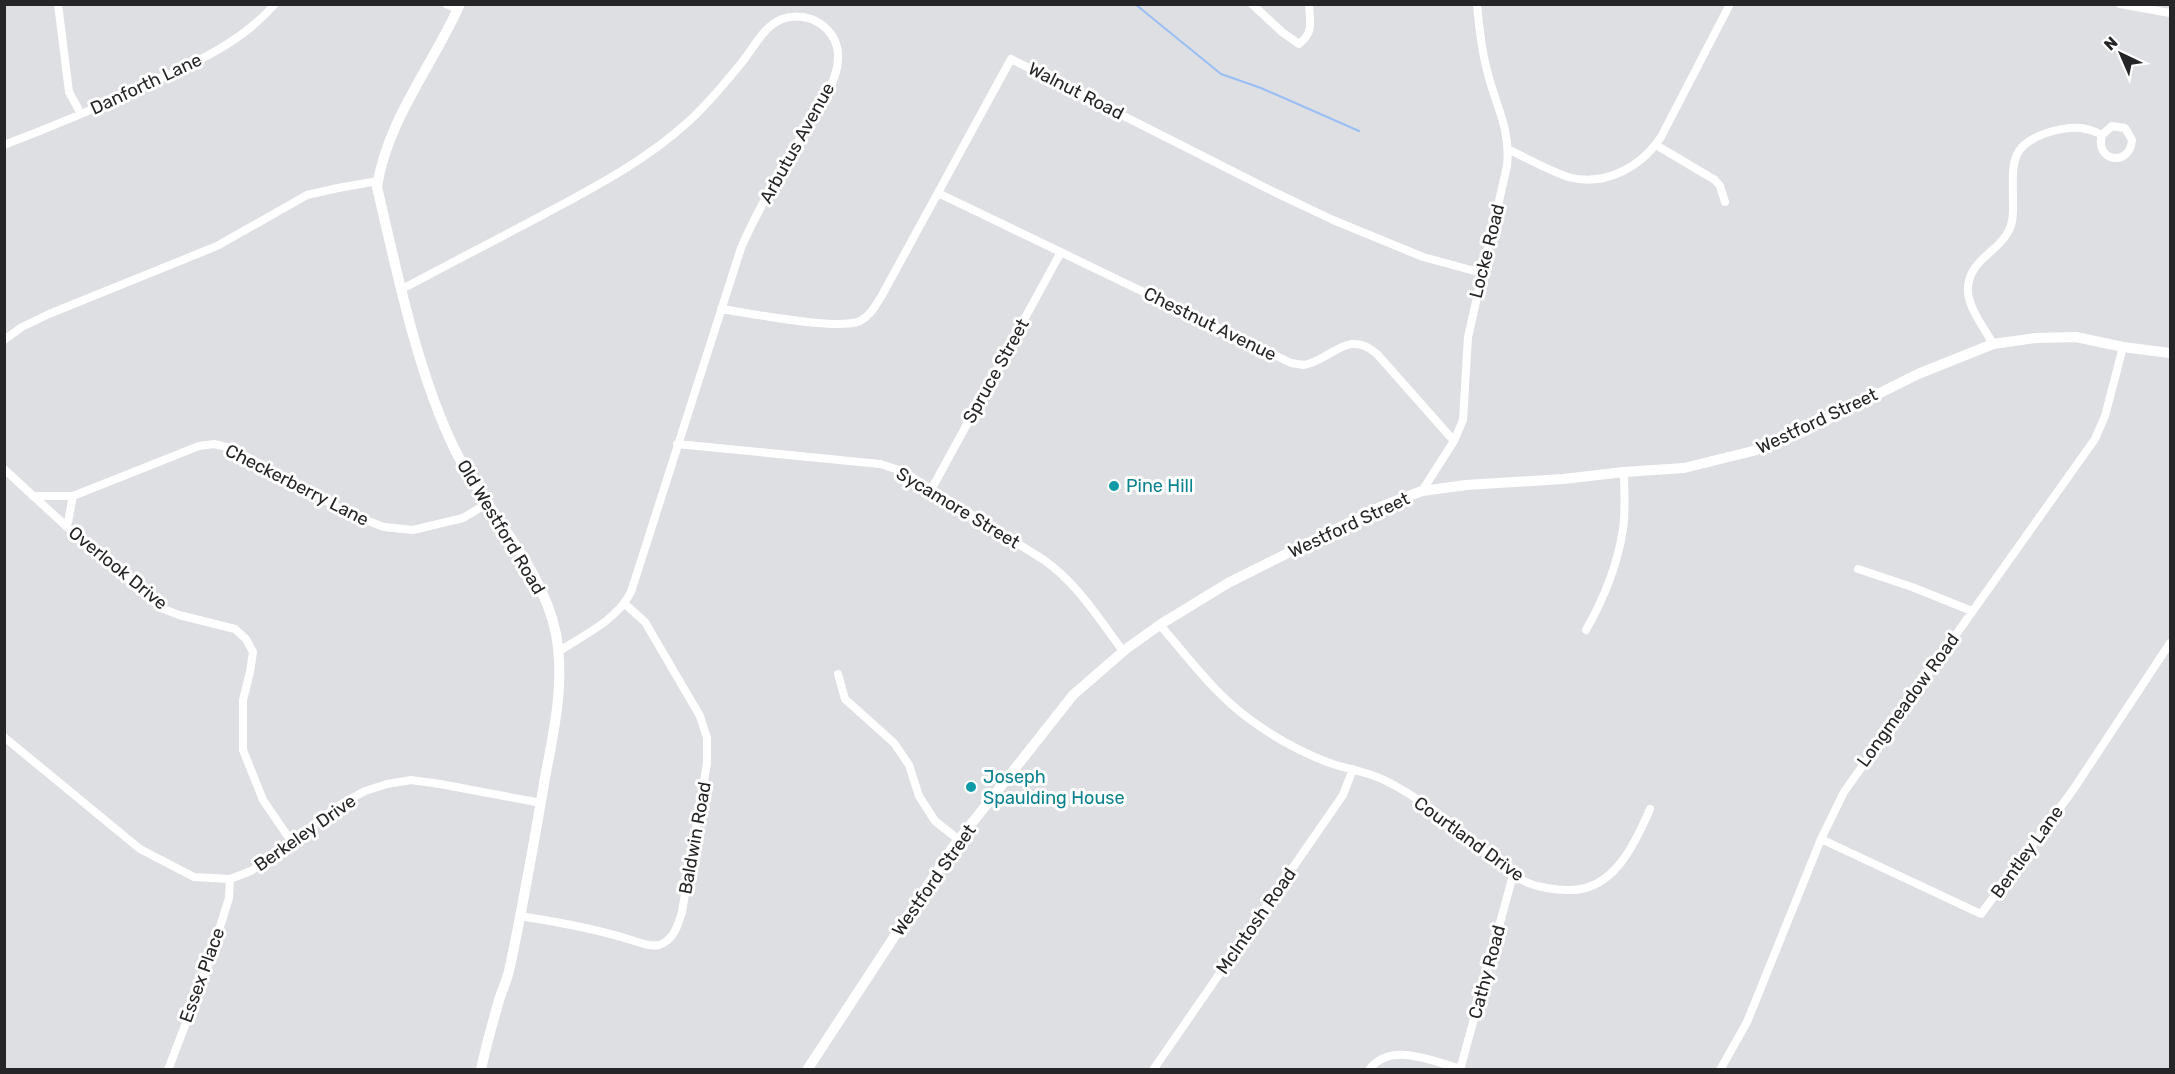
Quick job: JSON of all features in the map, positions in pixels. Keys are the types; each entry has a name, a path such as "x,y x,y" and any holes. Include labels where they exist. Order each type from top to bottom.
{"main road":[{"name":"Old Westford Road","path":"459,7 389,139 377,187 422,366 438,411 456,451 538,586 556,633 561,675 520,916 508,974 481,1070"},
{"name":"Westford Street","path":"807,1070 959,840 1073,695 1123,651 1228,583 1380,507 1422,491 1466,485 1684,468 1753,451 1800,433 1918,374 1993,344 2036,338 2076,337 2123,347 2170,353"}],"street":[{"path":"58,4 69,92 81,114"},
{"name":"Danforth Lane","path":"4,145 81,114 190,65 234,41 275,4"},
{"path":"446,4 459,7"},
{"path":"1252,4 1282,32 1299,44 1308,37 1311,28 1309,4"},
{"name":"Locke Road","path":"1422,491 1454,441 1465,412 1468,337 1504,183 1508,149 1504,119 1487,70 1477,4"},
{"path":"1508,149 1567,176 1593,180 1606,178 1632,167 1656,145 1730,4"},
{"path":"2121,4 2170,13"},
{"name":"Arbutus Avenue","path":"402,289 579,196 648,154 705,106 772,25 790,17 810,18 822,24 835,40 838,52 836,73 824,100 751,226 738,256 632,592 625,604 608,620 558,652"},
{"name":"Walnut Road","path":"721,309 823,323 853,323 869,315 1011,59 1333,220 1423,257 1482,273"},
{"path":"2112,126 2125,128 2132,140 2130,150 2119,158 2109,156 2101,149 2102,135 2112,126"},
{"path":"1993,344 1971,304 1968,287 1972,271 1977,263 2005,237 2011,226 2013,168 2017,152 2034,137 2063,128 2083,128 2102,135"},
{"path":"1656,145 1715,180 1720,186 1725,202"},
{"path":"4,340 22,327 49,314 217,246 307,195 378,181"},
{"name":"Chestnut Avenue","path":"938,193 1291,363 1298,365 1311,363 1353,342 1365,344 1377,354 1454,441"},
{"name":"Spruce Street","path":"931,490 1060,252"},
{"name":"Longmeadow Road","path":"1719,1070 1747,1022 1821,839 1844,792 2095,439 2105,416 2123,347"},
{"name":"Checkerberry Lane","path":"33,496 73,496 180,453 199,446 214,444 231,448 352,514 384,527 413,530 463,518 488,503"},
{"name":"Sycamore Street","path":"677,444 880,464 902,471 1063,574 1081,593 1123,651"},
{"name":"Overlook Drive","path":"4,468 67,527 161,608 179,615 235,629 246,639 253,652 243,700 243,750 263,800 291,842"},
{"path":"1586,630 1597,610 1616,560 1623,527 1624,472"},
{"path":"67,527 73,496"},
{"path":"1858,569 1921,590 1972,611"},
{"name":"Baldwin Road","path":"520,916 598,929 645,944 657,945 667,942 675,932 682,912 707,763 707,738 700,716 645,622 625,604"},
{"name":"Courtland Drive","path":"1160,625 1227,700 1270,734 1328,762 1384,780 1454,826 1513,874 1529,884 1569,891 1592,886 1622,863 1640,833 1650,809"},
{"name":"Bentley Lane","path":"1821,839 1981,914 2073,789 2170,643"},
{"path":"838,674 845,699 894,743 909,765 919,796 935,821 959,840"},
{"name":"Berkeley Drive","path":"4,737 140,849 194,876 230,879 251,871 336,807 365,791 387,784 411,780 541,803"},
{"name":"McIntosh Road","path":"1153,1070 1344,795 1353,769"},
{"name":"Cathy Road","path":"1461,1069 1513,874"},
{"name":"Essex Place","path":"168,1070 209,962 229,898 230,879"},
{"path":"1369,1070 1383,1057 1399,1054 1461,1069"}],"waterway":[{"path":"1135,4 1221,74 1261,88 1359,131"}],"place":[{"name":"Pine Hill","path":"1114,486"},
{"name":"Joseph Spaulding House","path":"971,787"}]}
